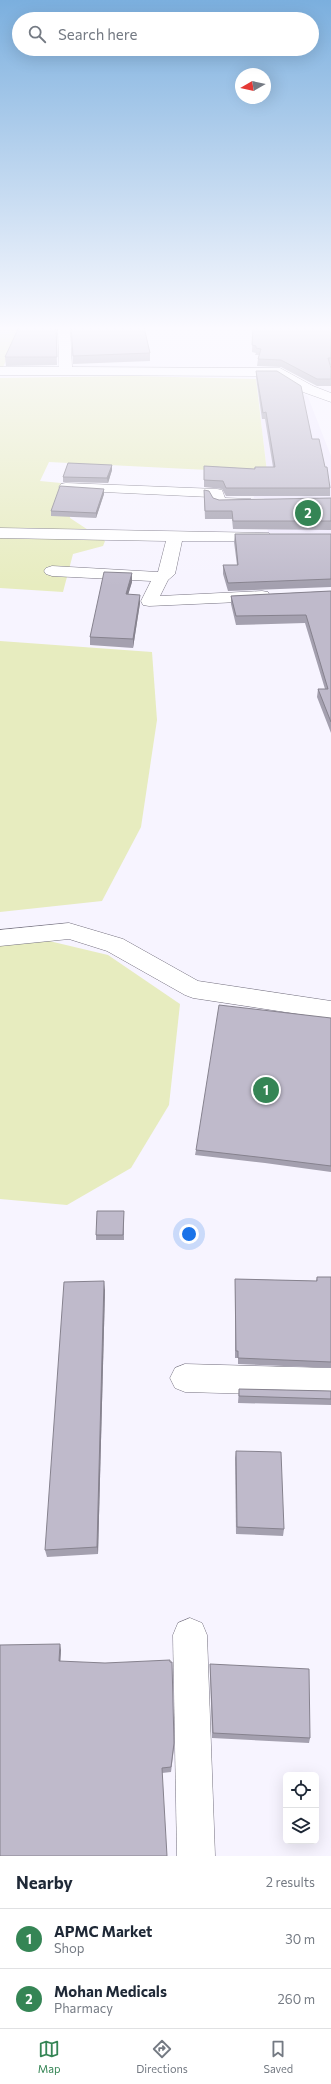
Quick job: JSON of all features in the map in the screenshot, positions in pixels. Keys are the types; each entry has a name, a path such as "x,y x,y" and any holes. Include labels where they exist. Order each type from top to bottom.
{"street":[{"path":"66,487 217,493 219,502 246,519 279,536"},
{"path":"0,533 175,536 246,519 259,501"},
{"path":"52,571 161,577 167,574 175,536"},
{"path":"161,577 149,601 276,596"},
{"path":"0,938 69,931 115,946 193,988 331,1010"},
{"path":"185,1378 331,1382"},
{"path":"190,1635 196,1856"}],"shaded area":[{"path":"260,414 314,414 331,456 331,534 268,533 264,498 254,498 248,472 267,471"}],"green space":[{"path":"0,414 260,414 267,472 49,462 40,481 61,483 53,507 70,509 70,518 105,541 103,546 73,554 63,592 0,588"},
{"path":"0,641 152,652 157,720 141,827 102,901 0,912"},
{"path":"45,940 108,955 180,1004 169,1105 131,1168 67,1205 0,1199 0,945"}],"building":[{"path":"266,414 307,414 312,439 319,439 325,467 327,467 330,488 226,488 223,481 204,480 204,466 255,469 255,467 275,467"},
{"path":"68,463 112,465 107,478 63,477"},
{"path":"60,486 104,489 96,513 51,511"},
{"path":"204,490 209,491 213,498 219,500 331,498 331,521 233,521 232,511 205,511"},
{"path":"235,534 331,534 331,579 228,583 223,565 238,565"},
{"path":"104,572 132,573 126,594 140,595 133,639 90,637"},
{"path":"331,591 331,722 318,689 328,689 306,615 236,616 231,596"},
{"path":"219,1005 331,1018 331,1166 196,1150"},
{"path":"97,1211 124,1211 123,1235 96,1235"},
{"path":"317,1277 331,1277 331,1362 238,1358 238,1351 236,1351 235,1279 317,1281"},
{"path":"104,1281 97,1547 45,1550 64,1282"},
{"path":"239,1389 331,1391 331,1399 239,1396"},
{"path":"236,1451 281,1452 284,1529 237,1527"},
{"path":"60,1644 59,1661 105,1663 170,1660 170,1662 172,1662 174,1743 171,1767 162,1768 167,1856 0,1856 0,1645"},
{"path":"210,1664 309,1669 310,1738 213,1733"}],"place":[{"name":"Mohan Medicals","path":"308,513"},
{"name":"APMC Market","path":"266,1090"}]}
